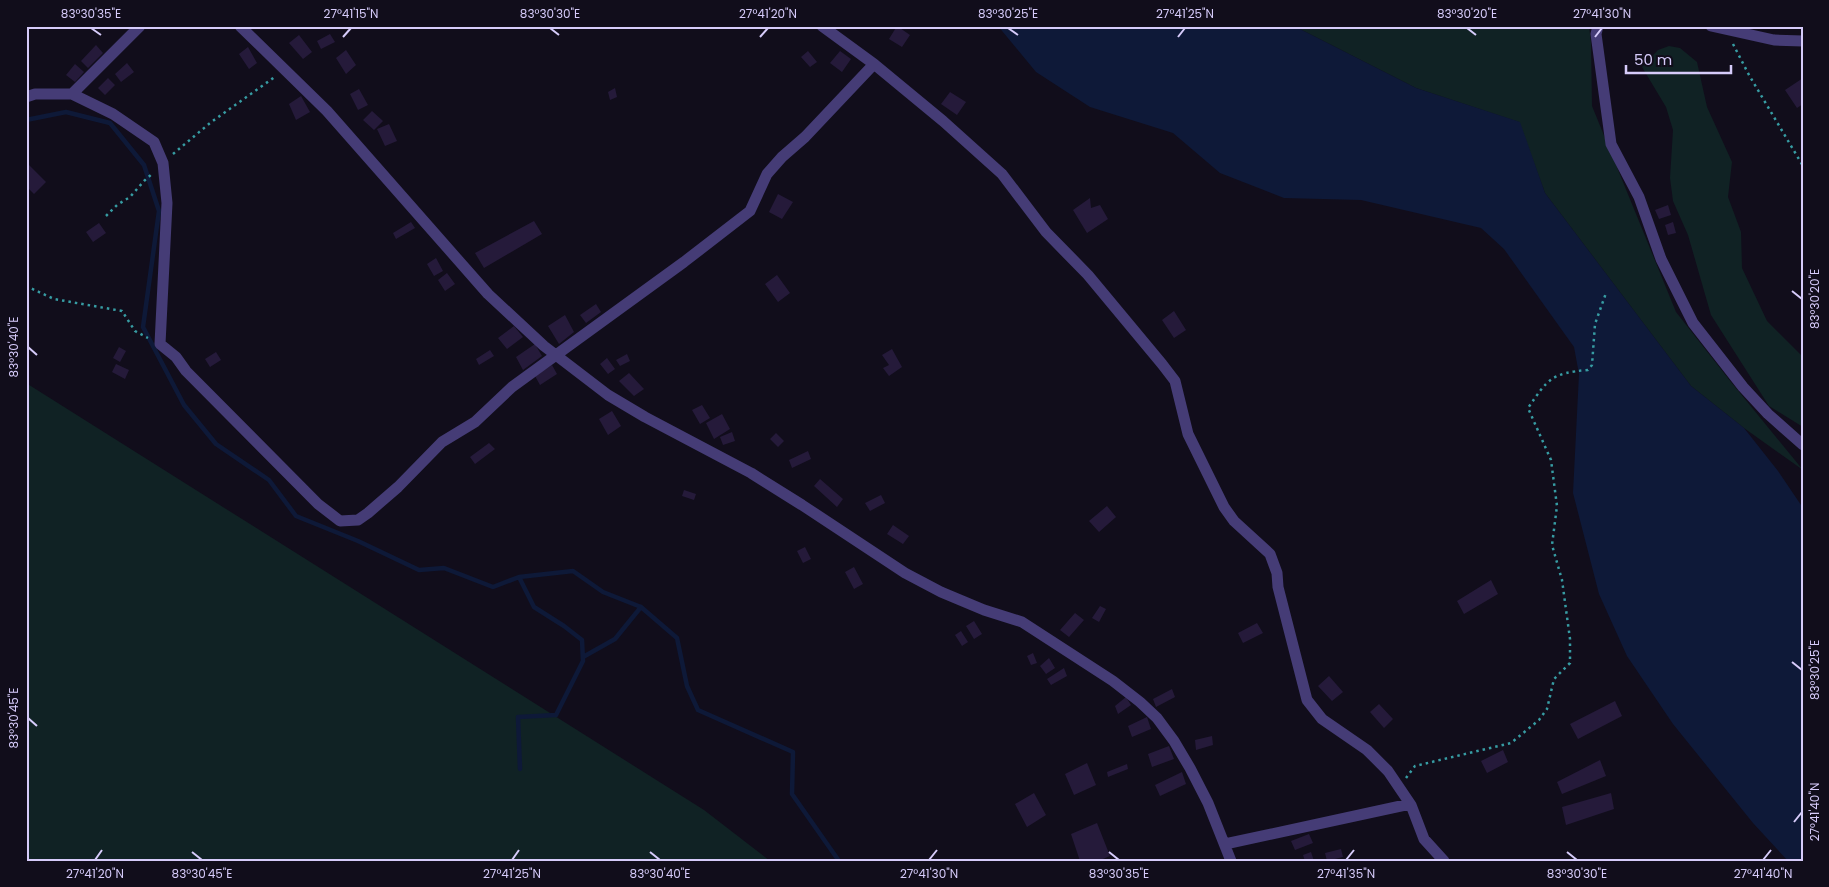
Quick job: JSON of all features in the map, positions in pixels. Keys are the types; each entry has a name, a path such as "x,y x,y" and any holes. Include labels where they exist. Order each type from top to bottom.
{"street":[{"path":"72,94 140,26"},
{"path":"240,26 328,111 359,149 452,251 488,294 556,354 608,395 751,474 802,505 905,573 942,592 984,610 1022,622 1114,682 1157,718 1174,741 1208,803 1231,861"},
{"path":"822,26 874,64 943,121 1009,181 1046,232 1088,275 1171,376 1180,398 1188,434 1224,507 1234,520 1270,554 1277,573 1278,587 1306,700 1322,719 1367,750 1388,771 1410,804 1424,839 1444,861"},
{"path":"1598,26 1596,34 1611,144 1639,198 1661,258 1693,323 1743,387 1768,414 1803,445"},
{"path":"1712,26 1774,40 1803,41"},
{"path":"26,97 35,94 72,94 113,114 154,142 163,163 167,203 160,344 176,357 186,371 318,504 340,521 358,520 368,513 442,442 475,422 512,387 684,262 750,211 766,174 805,137 874,64"},
{"path":"1225,844 1410,804"}],"path":[{"path":"1725,29 1749,75 1803,166"},
{"path":"106,216 117,205 130,197 163,163 210,123 286,70"},
{"path":"26,286 54,299 122,311 135,331"},
{"path":"1399,787 1415,766 1512,743 1539,720 1547,709 1554,679 1570,662 1570,639 1562,580 1552,546 1557,506 1550,460 1528,408 1547,381 1567,372 1588,370 1592,365 1595,324 1606,293"}],"shaded area":[{"path":"1294,26 1589,26 1592,106 1676,312 1803,470 1744,428 1691,386 1545,193 1519,122 1416,88"},
{"path":"1669,46 1680,48 1697,62 1707,107 1732,162 1728,197 1741,232 1742,268 1767,321 1803,357 1803,427 1769,406 1711,315 1688,235 1673,201 1670,178 1673,130 1666,107 1642,67 1658,50"},
{"path":"26,383 704,810 770,861 26,861"}],"water":[{"path":"998,26 1294,26 1416,88 1520,122 1545,193 1691,386 1744,428 1778,471 1801,505 1803,514 1803,861 1788,861 1753,823 1673,724 1627,656 1599,594 1573,493 1579,374 1574,347 1504,249 1481,228 1361,200 1284,198 1220,173 1173,133 1090,107 1036,72"}],"building":[{"path":"897,26 910,35 902,47 889,39"},
{"path":"330,34 335,42 321,49 317,41"},
{"path":"299,35 312,52 303,59 289,43"},
{"path":"96,45 103,53 88,68 81,61"},
{"path":"248,47 257,63 249,69 239,54"},
{"path":"346,50 356,65 346,74 336,58"},
{"path":"808,51 817,62 810,67 801,57"},
{"path":"840,51 851,59 842,72 830,63"},
{"path":"127,63 134,72 121,82 115,74"},
{"path":"75,64 84,72 75,82 66,75"},
{"path":"108,78 115,85 105,95 98,88"},
{"path":"1803,78 1803,104 1797,108 1785,90"},
{"path":"615,88 617,97 610,100 608,92"},
{"path":"359,89 368,105 358,110 350,94"},
{"path":"950,92 966,102 957,115 941,104"},
{"path":"301,96 310,112 296,120 289,104"},
{"path":"372,111 383,121 374,130 363,120"},
{"path":"389,124 397,141 385,146 377,129"},
{"path":"29,165 46,182 34,194 26,186 26,167"},
{"path":"778,194 793,202 782,219 769,212"},
{"path":"1090,198 1091,208 1100,205 1108,219 1087,233 1073,210"},
{"path":"1668,205 1671,215 1659,219 1655,210"},
{"path":"534,221 542,234 484,268 475,253"},
{"path":"411,222 415,228 396,239 393,233"},
{"path":"1673,222 1676,233 1668,235 1665,225"},
{"path":"99,223 106,233 93,242 86,232"},
{"path":"436,258 443,271 434,276 427,264"},
{"path":"447,273 455,284 445,291 438,280"},
{"path":"777,275 790,293 778,302 765,284"},
{"path":"596,304 601,312 586,323 580,315"},
{"path":"1174,311 1186,330 1174,338 1162,320"},
{"path":"565,315 574,332 559,344 548,326"},
{"path":"514,326 523,337 507,349 498,338"},
{"path":"535,344 542,356 523,370 516,357"},
{"path":"119,347 126,351 120,362 113,358"},
{"path":"892,349 902,367 889,376 883,368 889,365 882,355"},
{"path":"490,350 494,356 479,365 476,359"},
{"path":"216,352 221,360 210,367 205,359"},
{"path":"627,354 630,361 620,366 616,360"},
{"path":"607,358 615,369 608,374 600,364"},
{"path":"116,364 129,370 125,379 112,372"},
{"path":"552,365 557,374 540,385 535,376"},
{"path":"629,373 644,389 634,396 619,381"},
{"path":"702,405 710,418 700,424 692,410"},
{"path":"612,411 621,426 608,435 599,419"},
{"path":"722,414 730,429 714,439 706,423"},
{"path":"732,432 735,441 723,445 720,437"},
{"path":"776,433 784,441 778,447 770,439"},
{"path":"489,443 495,449 475,464 470,457"},
{"path":"808,451 811,459 792,468 789,460"},
{"path":"820,479 843,499 837,507 814,486"},
{"path":"684,490 696,494 694,500 682,496"},
{"path":"881,495 885,503 870,511 865,503"},
{"path":"1107,506 1116,517 1099,532 1089,521"},
{"path":"893,525 909,536 903,544 887,534"},
{"path":"805,547 811,559 803,563 797,551"},
{"path":"854,567 863,584 854,589 845,572"},
{"path":"1491,580 1498,594 1464,614 1457,601"},
{"path":"1100,606 1106,609 1099,622 1092,618"},
{"path":"1075,613 1084,620 1069,637 1060,630"},
{"path":"974,621 982,634 974,639 966,626"},
{"path":"1257,623 1263,633 1243,643 1238,633"},
{"path":"961,631 968,642 962,646 955,635"},
{"path":"1033,653 1037,663 1031,665 1027,656"},
{"path":"1049,658 1055,668 1046,674 1040,666"},
{"path":"1064,668 1067,676 1051,685 1047,679"},
{"path":"1329,676 1343,692 1332,701 1318,686"},
{"path":"1172,689 1175,697 1156,707 1153,699"},
{"path":"1126,697 1131,705 1118,714 1115,706"},
{"path":"1615,701 1622,716 1578,739 1570,724"},
{"path":"1379,704 1393,719 1384,728 1370,712"},
{"path":"1147,717 1151,729 1132,737 1128,726"},
{"path":"1212,736 1213,745 1196,750 1195,740"},
{"path":"1169,746 1174,759 1152,767 1148,754"},
{"path":"1503,750 1508,762 1487,773 1481,761"},
{"path":"1600,760 1606,776 1562,794 1557,782"},
{"path":"1087,763 1096,785 1074,795 1065,774"},
{"path":"1127,764 1128,769 1108,777 1107,772"},
{"path":"1182,772 1186,784 1160,796 1155,785"},
{"path":"1034,793 1046,815 1027,827 1015,804"},
{"path":"1611,793 1614,809 1566,825 1562,807"},
{"path":"1097,823 1110,856 1098,861 1080,861 1071,834"},
{"path":"1309,834 1313,843 1295,850 1291,841"},
{"path":"1341,849 1343,857 1327,861 1325,853"},
{"path":"1311,852 1314,861 1305,861 1303,855"}],"waterway":[{"path":"26,120 66,112 110,123 144,165 159,211 143,327 184,405 216,444 269,480 296,516 358,541 419,570 444,568 493,587 519,577 573,571 603,592 641,607 677,638 687,686 698,710 793,752 792,794 839,861"},
{"path":"519,577 534,607 582,640 583,661 556,715 518,717 520,769"},
{"path":"583,657 615,639 641,607"}]}
